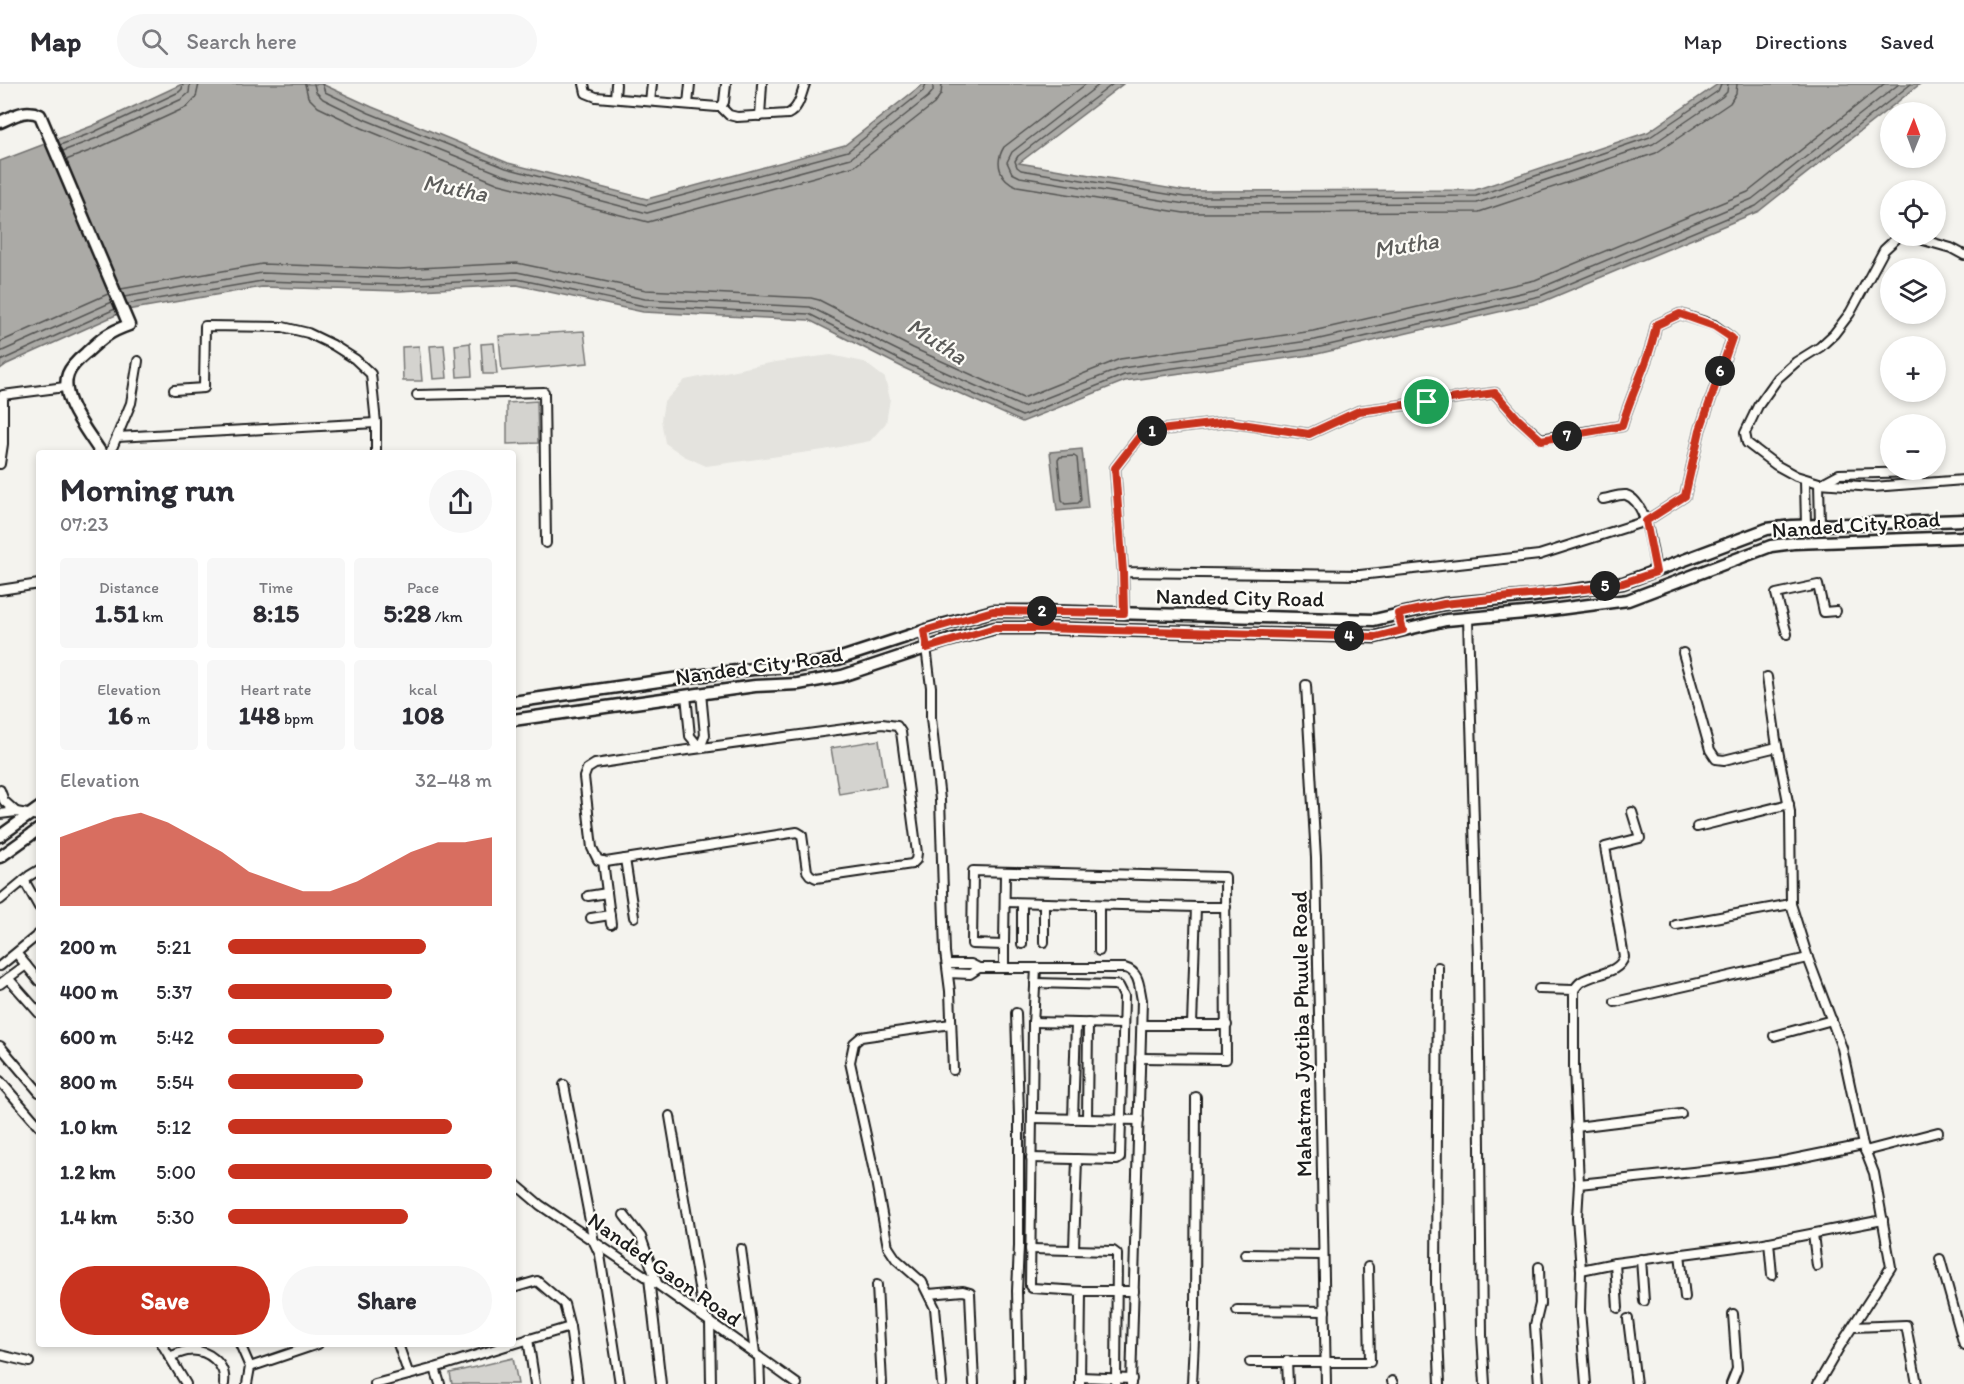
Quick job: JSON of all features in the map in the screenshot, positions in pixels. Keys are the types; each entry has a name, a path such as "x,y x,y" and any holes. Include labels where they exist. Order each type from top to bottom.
{"street":[{"path":"584,84 589,96 721,107 732,116 783,115 794,111 805,84"},
{"path":"615,84 615,98"},
{"path":"650,101 652,84"},
{"path":"688,105 690,84"},
{"path":"721,107 724,102 726,84"},
{"path":"760,116 762,84"},
{"path":"0,122 23,112 32,111 40,115 129,325 110,332 84,354 68,372 65,387 67,398 99,450"},
{"path":"1888,246 1845,320 1834,334 1778,378 1758,406 1745,433 1747,443 1805,480 1873,487 1964,480"},
{"path":"1944,246 1964,255"},
{"path":"1123,572 1360,575 1539,555 1646,521 1685,496 1700,430 1732,338 1714,326 1680,314 1656,325 1653,346 1622,426 1541,440 1495,393 1359,411 1309,434 1228,422 1143,432 1115,468 1124,613"},
{"path":"174,390 204,388 205,326 283,327 308,333 355,359 370,375 376,423 376,450"},
{"path":"111,450 131,403 138,361"},
{"path":"0,464 3,444 3,396 65,387"},
{"path":"417,395 544,392 546,543"},
{"path":"117,437 376,423"},
{"path":"1821,482 1839,474 1880,473"},
{"path":"1805,480 1806,525"},
{"path":"1820,525 1821,482"},
{"path":"1603,499 1624,494 1639,505 1646,521 1656,572"},
{"name":"Nanded City Road","path":"516,702 680,678 753,669 796,667 838,659 993,611 1374,620 1444,604 1533,596 1623,583 1767,529 1806,525 1964,520"},
{"name":"Nanded City Road","path":"516,720 755,686 798,684 842,676 995,628 1376,637 1446,620 1628,600 1771,546 1794,543 1964,537"},
{"path":"0,590 36,584"},
{"path":"1786,634 1776,594 1818,585 1824,612 1836,611"},
{"path":"1398,614 1403,630"},
{"path":"1468,618 1478,959 1482,1335 1485,1384"},
{"path":"924,631 940,800 945,952 953,1070"},
{"path":"1683,652 1710,750 1716,759 1724,760 1777,747"},
{"path":"1767,678 1788,804 1791,904 1808,958 1842,1047 1864,1148 1874,1173 1891,1267 1818,1384"},
{"name":"Mahatma Jyotiba Phuule Road","path":"1306,685 1316,858 1326,1384"},
{"path":"700,748 705,735 701,693"},
{"path":"686,695 690,736 700,748"},
{"path":"882,724 897,726 901,732 917,853 916,860 912,864 816,878 807,871 802,835 797,832 625,859 598,860 592,848 584,777 587,769 595,764 700,748 882,724"},
{"path":"0,790 4,801 16,812"},
{"path":"1697,827 1788,804"},
{"path":"0,809 36,813"},
{"path":"0,814 16,812"},
{"path":"1586,1384 1580,1310 1581,1270 1577,1218 1579,1184 1574,990 1582,982 1614,968 1622,962 1624,957 1605,847 1640,838 1632,812"},
{"path":"0,837 36,813"},
{"path":"0,857 36,831"},
{"path":"625,859 633,917"},
{"path":"603,861 611,924"},
{"path":"1004,945 972,944 973,871 1226,878 1227,1025 1225,1060 1140,1058"},
{"path":"0,900 36,872"},
{"path":"1004,968 1005,872"},
{"path":"24,880 36,902"},
{"path":"588,896 607,893"},
{"path":"1005,903 1226,908"},
{"path":"1022,903 1022,944"},
{"path":"1044,903 1044,942"},
{"path":"1676,925 1791,904"},
{"path":"1099,905 1099,951"},
{"path":"1192,1025 1196,907"},
{"path":"591,918 610,915"},
{"path":"0,966 36,937"},
{"path":"17,954 36,977"},
{"path":"1615,1002 1808,958"},
{"path":"947,964 971,964 979,968 1125,968 1131,969 1136,974 1142,1000 1142,1024 1132,1381 1080,1381 1081,1291"},
{"path":"0,984 26,965"},
{"path":"1438,967 1436,1282 1440,1384"},
{"path":"948,973 970,974 979,968"},
{"path":"1036,968 1033,1022 1030,1288 1134,1291"},
{"path":"8,978 36,1010"},
{"path":"1031,1158 1117,1160 1120,1158 1124,996 1119,986 1035,983"},
{"path":"1539,989 1574,990"},
{"path":"1016,1014 1019,1114 1017,1291 1019,1384"},
{"path":"1774,1036 1832,1020"},
{"path":"1033,1022 1123,1024"},
{"path":"1073,1119 1076,1023"},
{"path":"1087,1119 1088,1023"},
{"path":"942,1384 935,1308 922,1282 896,1259 888,1246 850,1062 854,1043 861,1037 951,1024"},
{"path":"1142,1024 1227,1025"},
{"path":"0,1046 36,1088"},
{"path":"0,1081 36,1123"},
{"path":"564,1085 594,1242 600,1255 620,1384"},
{"path":"1192,1384 1195,1316 1196,1097"},
{"path":"1576,1127 1681,1114"},
{"path":"670,1116 707,1319 711,1384"},
{"path":"1032,1118 1139,1120"},
{"path":"1579,1184 1784,1161 1864,1148 1938,1132"},
{"path":"1074,1249 1077,1159"},
{"name":"Nanded Gaon Road","path":"516,1185 540,1205 649,1278 797,1384"},
{"path":"624,1215 641,1237 657,1284"},
{"path":"1581,1270 1641,1259 1769,1242 1883,1220"},
{"path":"1813,1234 1817,1266"},
{"path":"1769,1242 1772,1275"},
{"path":"741,1248 760,1384"},
{"path":"1030,1249 1113,1251 1117,1254 1116,1381"},
{"path":"1245,1254 1323,1255"},
{"path":"1680,1254 1685,1297"},
{"path":"1641,1259 1644,1301"},
{"path":"1940,1259 1964,1345"},
{"path":"1615,1263 1618,1308"},
{"path":"1250,1362 1370,1362 1368,1267"},
{"path":"1539,1267 1540,1304 1535,1325 1539,1384"},
{"path":"649,1278 661,1384"},
{"path":"516,1287 537,1281 564,1304 570,1327 578,1384"},
{"path":"877,1285 882,1384"},
{"path":"929,1294 963,1291 970,1293 974,1384"},
{"path":"1238,1311 1325,1311"},
{"path":"1731,1384 1737,1369 1733,1314"},
{"path":"1628,1318 1636,1384"},
{"path":"1853,1327 1906,1325 1917,1384"},
{"path":"516,1343 570,1327"},
{"path":"528,1339 535,1384"},
{"path":"164,1347 186,1384"},
{"path":"241,1347 250,1367 247,1384"},
{"path":"250,1367 309,1347"},
{"path":"399,1347 409,1375"},
{"path":"375,1384 389,1382 502,1347"},
{"path":"169,1357 188,1351 201,1352 214,1358 225,1376 224,1384"},
{"path":"0,1355 29,1362"},
{"path":"1287,1361 1288,1384"},
{"path":"435,1368 440,1384"}],"shaded area":[{"path":"584,331 588,363 502,371 499,336"},
{"path":"470,343 472,376 457,377 455,345"},
{"path":"494,343 497,374 483,374 481,344"},
{"path":"444,345 447,378 433,379 430,346"},
{"path":"419,346 422,381 403,381 402,347"},
{"path":"831,355 864,362 885,378 890,399 886,423 870,441 824,450 706,466 684,456 665,443 661,420 664,402 685,380 775,362"},
{"path":"537,401 538,443 507,444 507,403"},
{"path":"879,740 886,786 839,794 831,748"},
{"path":"513,1358 518,1384 452,1384 450,1373"}],"water":[{"name":"Mutha","path":"182,84 322,84 508,163 647,199 845,145 923,84 1123,84 1019,163 1185,191 1475,190 1648,132 1718,84 1920,84 1897,102 1880,102 1880,116 1759,211 1542,302 1317,354 1125,381 1022,422 904,368 809,320 643,312 517,285 399,291 262,287 127,310 0,369 0,161 92,126"},
{"path":"1082,449 1088,508 1057,511 1050,452"}],"route":[{"path":"1680,314 1714,326 1732,338 1700,430 1685,496 1646,521 1656,572 1623,583 1593,588 1444,604 1398,614 1403,630 1376,637 995,628 927,648 924,631 993,611 1124,613 1115,468 1143,432 1228,422 1309,434 1359,411 1427,402 1495,393 1541,440 1622,426 1653,346 1656,325 1680,314"}]}
